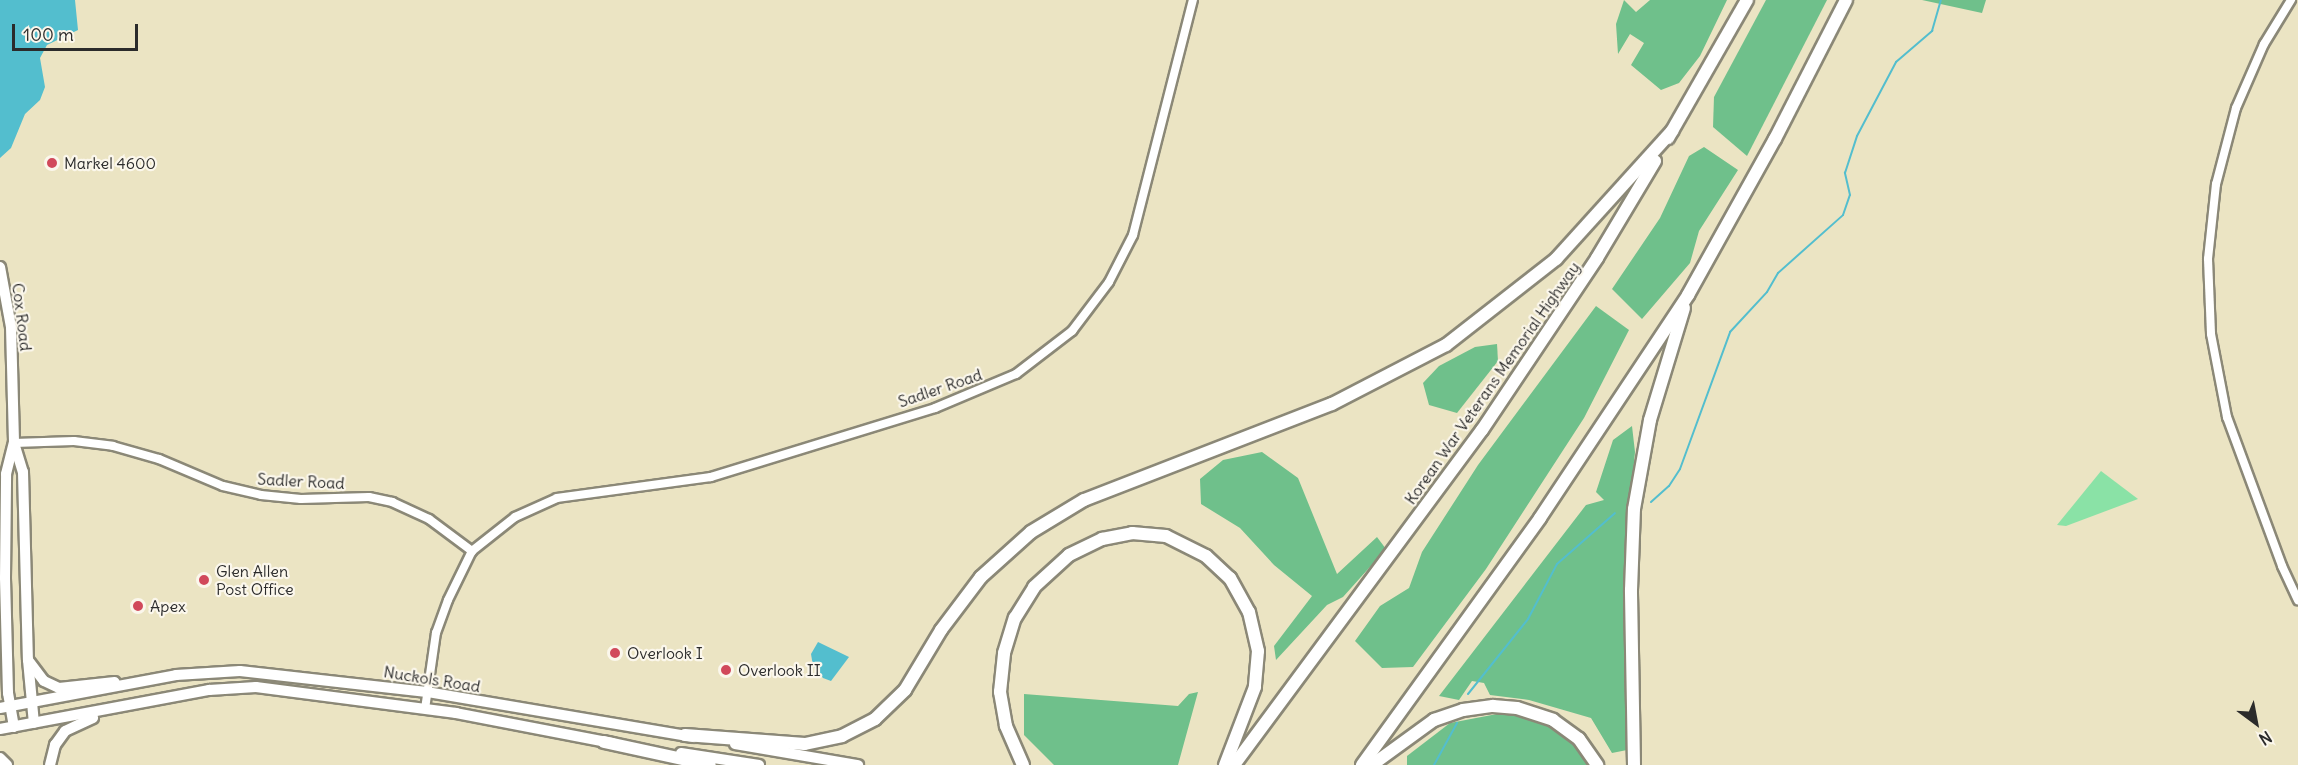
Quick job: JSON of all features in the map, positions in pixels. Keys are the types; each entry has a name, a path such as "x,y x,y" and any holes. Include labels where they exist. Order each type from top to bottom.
{"highway":[{"name":"Korean War Veterans Memorial Highway","path":"1234,765 1482,430 1597,258 1747,0"},
{"path":"1362,765 1540,518 1688,295 1770,148 1846,0"},
{"path":"685,735 805,744 842,736 875,719 905,690 941,630 981,577 1031,532 1084,500 1332,404 1446,345 1556,259 1672,131"},
{"path":"1634,765 1631,590 1634,509 1650,420 1688,295"},
{"path":"1023,765 1006,726 1000,692 1004,653 1015,618 1043,577 1069,555 1102,539 1132,533 1166,536 1206,556 1230,578 1249,612 1258,651 1255,687 1226,765"},
{"path":"1372,765 1434,720 1463,710 1492,706 1516,708 1553,720 1579,739 1597,765"},
{"path":"604,742 710,765"}],"main road":[{"name":"Cox Road","path":"0,267 11,327 14,443 6,474 5,707 14,726"},
{"name":"Cox Road","path":"14,443 23,471 28,660 30,703 34,723"},
{"path":"0,661 7,647"},
{"path":"28,660 44,681 59,688 146,681"},
{"name":"Nuckols Road","path":"5,707 146,681 240,671 427,692 858,765"},
{"name":"Nuckols Road","path":"0,729 148,702 256,687 425,709 604,742 759,765"},
{"path":"50,765 55,745 72,726 148,702"},
{"path":"0,758 7,765"}],"street":[{"name":"Sadler Road","path":"425,709 436,633 471,551 514,517 557,498 683,483 789,455 972,395 1036,360 1072,331 1092,306 1132,237 1192,0"},
{"path":"2291,0 2259,54 2227,137 2212,207 2208,279 2211,334 2227,417 2282,566 2298,600"},
{"name":"Sadler Road","path":"14,443 74,441 113,446 159,459 223,486 261,495 301,499 369,497 392,502 429,519 471,551"}],"green space":[{"path":"1624,0 1636,12 1650,0 1727,0 1700,56 1679,83 1661,90 1631,65 1644,43 1630,34 1618,54 1616,24"},
{"path":"1766,0 1827,0 1747,156 1713,127 1714,97"},
{"path":"1922,0 1986,0 1982,13"},
{"path":"1704,147 1738,170 1699,231 1690,263 1642,319 1612,289 1660,218 1689,156"},
{"path":"1596,306 1629,330 1584,418 1486,569 1413,667 1382,668 1355,641 1380,606 1409,588 1422,552 1478,465"},
{"path":"1497,344 1498,361 1457,413 1429,405 1423,383 1439,366 1475,347"},
{"path":"1632,426 1635,452 1624,572 1627,750 1612,753 1591,718 1529,700 1490,695 1484,683 1472,681 1459,700 1439,696 1586,505 1604,500 1596,492 1613,440"},
{"path":"1262,452 1298,478 1337,574 1377,537 1386,549 1343,597 1327,605 1276,660 1274,646 1312,596 1274,565 1240,528 1201,504 1200,479 1223,460"},
{"path":"2101,471 2138,499 2066,526 2057,525"},
{"path":"1198,692 1178,765 1054,765 1024,735 1024,694 1178,706 1189,694"},
{"path":"1497,714 1537,716 1565,733 1594,765 1407,765 1407,756 1450,723"}],"water":[{"path":"0,0 75,0 78,30 47,45 40,58 45,87 40,100 25,114 11,148 0,158"},
{"path":"818,642 849,657 831,681 823,678 813,666 811,654"}],"waterway":[{"path":"1651,502 1669,486 1680,469 1730,332 1767,292 1778,273 1843,215 1850,195 1845,173 1857,136 1896,62 1932,31 1941,0"},
{"path":"1468,694 1528,619 1557,564 1615,513"},
{"path":"1434,765 1457,723"}],"place":[{"name":"Markel 4600","path":"52,163"},
{"name":"Glen Allen Post Office","path":"204,580"},
{"name":"Apex","path":"138,606"},
{"name":"Overlook I","path":"615,653"},
{"name":"Overlook II","path":"726,670"}]}
